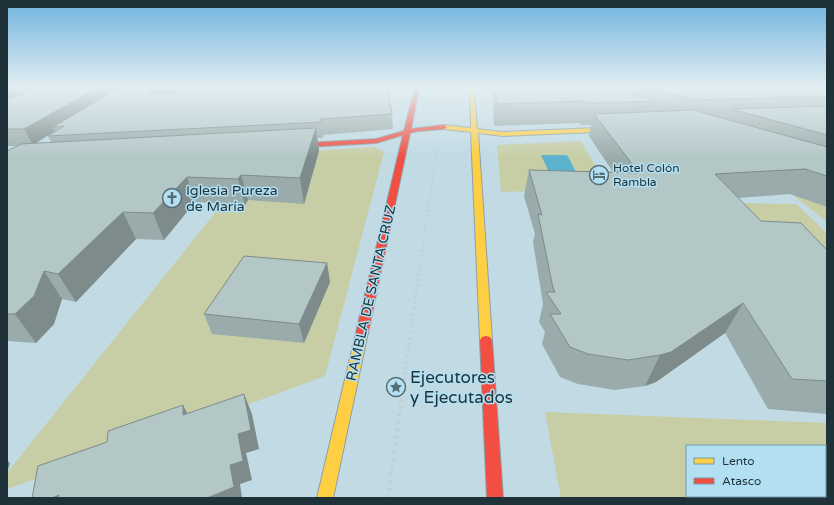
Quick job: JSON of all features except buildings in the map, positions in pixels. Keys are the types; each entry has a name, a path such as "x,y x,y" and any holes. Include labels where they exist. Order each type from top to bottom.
{"main road":[{"name":"RAMBLA DE SANTA CRUZ","path":"325,498 411,112"},
{"path":"473,112 495,498"},
{"path":"278,146 376,141 426,128 441,126 474,132 503,134 627,128"}],"path":[{"path":"388,498 436,154"}],"green space":[{"path":"581,141 609,189 501,192 497,145"},
{"path":"375,147 384,152 325,376 193,425 7,489 7,473 262,154"},
{"path":"827,183 827,222 794,196"},
{"path":"740,203 796,204 827,233 827,278"},
{"path":"545,412 827,423 827,498 561,498"}],"water":[{"path":"541,155 567,155 581,181 553,181"}],"traffic: slow":[{"path":"473,112 486,340"},
{"path":"444,127 503,134 620,129"},
{"path":"325,498 361,337"}],"traffic: jam":[{"path":"361,337 412,112"},
{"path":"289,146 376,141 418,129 444,127"},
{"path":"486,340 495,498"}],"place":[{"name":"Hotel Colón Rambla","path":"599,175"},
{"name":"Iglesia Pureza de María","path":"172,198"},
{"name":"Ejecutores y Ejecutados","path":"396,387"}]}
